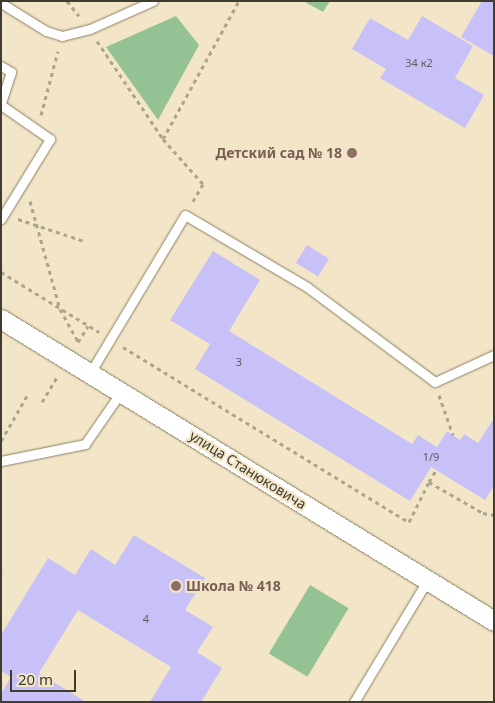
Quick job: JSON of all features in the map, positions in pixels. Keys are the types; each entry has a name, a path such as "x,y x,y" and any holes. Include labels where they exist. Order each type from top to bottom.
{"street":[{"name":"улица Станюковича","path":"1,319 494,621"}],"lane":[{"path":"1,3 46,31 62,36 90,29 153,1"},
{"path":"1,66 11,72 1,104 50,139 2,217"},
{"path":"90,373 185,215 307,287 435,382 494,355"},
{"path":"1,461 85,444 121,392"},
{"path":"354,702 427,580"}],"path":[{"path":"163,139 239,1"},
{"path":"90,29 163,139 203,184 185,215"},
{"path":"37,129 62,36"},
{"path":"25,181 60,309 78,342"},
{"path":"2,217 36,223 84,240"},
{"path":"1,272 409,522 436,470"},
{"path":"435,382 452,434"},
{"path":"1,441 28,394"},
{"path":"429,482 483,513 494,515"}],"green space":[{"path":"303,1 330,1 323,12"},
{"path":"176,16 199,45 158,120 106,47"},
{"path":"310,585 349,608 307,677 269,654"}],"building":[{"path":"482,1 494,1 494,56 461,37"},
{"path":"422,16 473,46 455,78 484,95 465,128 380,78 386,69 352,49 370,18 408,40"},
{"path":"307,245 329,259 318,277 296,263"},
{"path":"213,251 260,280 229,331 412,444 418,435 437,447 447,431 460,440 464,434 478,443 494,418 494,486 485,500 431,467 410,501 195,369 210,344 170,320"},
{"path":"134,535 205,578 185,610 213,627 197,652 222,668 201,702 150,702 171,667 78,610 39,673 86,702 1,702 1,694 11,677 1,671 1,635 48,558 75,575 91,549 115,565"}],"place":[{"name":"Детский сад № 18","path":"352,153"},
{"name":"Школа № 418","path":"176,586"}]}
